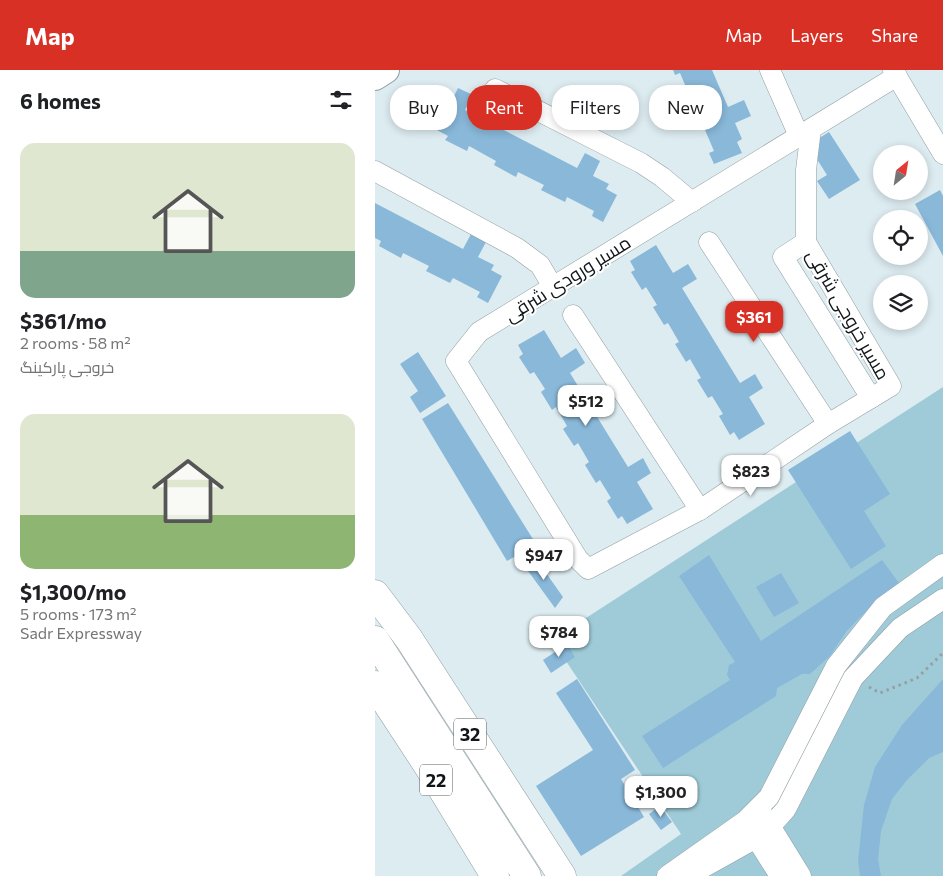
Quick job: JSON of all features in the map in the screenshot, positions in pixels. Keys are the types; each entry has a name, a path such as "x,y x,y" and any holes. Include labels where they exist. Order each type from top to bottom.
{"highway":[{"name":"32","path":"375,594 409,639 562,876"},
{"name":"22","path":"375,640 527,876"},
{"name":"22","path":"375,685 428,766 495,876"},
{"path":"375,711 482,876"}],"main road":[{"path":"375,77 386,70"}],"street":[{"path":"770,70 805,133"},
{"path":"895,73 943,154"},
{"name":"مسیر ورودی شرقی","path":"588,569 578,559 456,361 479,332 805,133 895,73"},
{"path":"542,113 641,163 662,176 692,202"},
{"name":"مسیر خروجی شرقی","path":"588,569 701,510 828,424 891,386 806,242 805,133"},
{"path":"375,170 517,248 540,265 553,287"},
{"path":"709,242 828,424"},
{"path":"806,242 783,257 871,398"},
{"path":"573,315 701,510"},
{"path":"667,876 752,814 769,797 836,666 883,607 943,564"},
{"path":"688,876 763,832 786,809 853,678 900,628 943,599"},
{"path":"752,814 763,832 801,876"},
{"path":"763,832 780,876"}],"path":[{"path":"853,678 880,693 917,678 943,653"}],"shaded area":[{"path":"943,387 943,876 621,876 681,834 552,640"}],"building":[{"path":"673,70 712,70 718,85 685,85 680,73 675,75"},
{"path":"458,88 467,92 467,106 465,110 467,111 467,130 504,130 577,168 585,153 600,161 593,176 609,184 606,189 617,195 603,222 592,216 594,211 567,197 565,202 541,190 544,185 518,172 516,177 494,165 496,161 469,146 467,151 445,140 448,136 437,130 457,130"},
{"path":"722,93 728,107 744,100 751,116 735,123 742,139 737,142 742,153 714,164 709,153 714,151 705,130 722,130"},
{"path":"829,132 860,180 829,199 817,181 827,175 808,145"},
{"path":"940,190 943,196 943,256 928,228 928,210 918,210 915,204 922,200 928,200 928,197"},
{"path":"375,203 463,249 471,234 486,242 478,257 494,265 491,270 502,276 488,303 477,297 480,292 453,278 450,283 426,271 429,266 403,253 401,258 379,246 381,241 375,238"},
{"path":"656,245 673,273 688,264 697,279 682,288 740,383 755,374 763,388 749,397 765,424 739,440 734,432 730,435 719,416 723,414 712,396 708,398 697,380 701,378 690,359 686,362 675,344 679,342 668,323 664,325 653,307 657,305 646,287 642,290 631,272 635,270 630,261"},
{"path":"544,330 561,358 576,348 585,363 570,373 628,467 643,458 651,473 637,482 653,509 627,524 622,516 618,519 607,501 611,498 600,480 596,483 585,465 589,462 578,443 574,446 563,429 567,426 556,407 552,410 541,392 545,389 534,372 530,374 519,357 523,354 518,345"},
{"path":"418,352 446,396 420,413 410,397 418,391 400,364"},
{"path":"448,403 536,544 507,561 422,419"},
{"path":"850,431 890,494 864,511 886,546 851,569 788,470"},
{"path":"709,555 761,641 882,560 899,583 868,609 846,632 830,656 810,674 802,674 777,688 776,696 663,768 642,736 730,680 727,675 729,665 735,662 679,576"},
{"path":"534,556 563,597 555,608 523,564"},
{"path":"781,573 799,603 774,617 756,587"},
{"path":"567,644 575,657 551,673 543,660"},
{"path":"577,679 635,770 621,779 644,817 581,856 536,786 593,750 556,693"},
{"path":"943,679 943,752 929,758 907,780 892,799 881,831 878,859 881,876 860,876 858,861 864,805 875,767 902,725"},
{"path":"660,806 672,822 661,830 649,814"}]}
